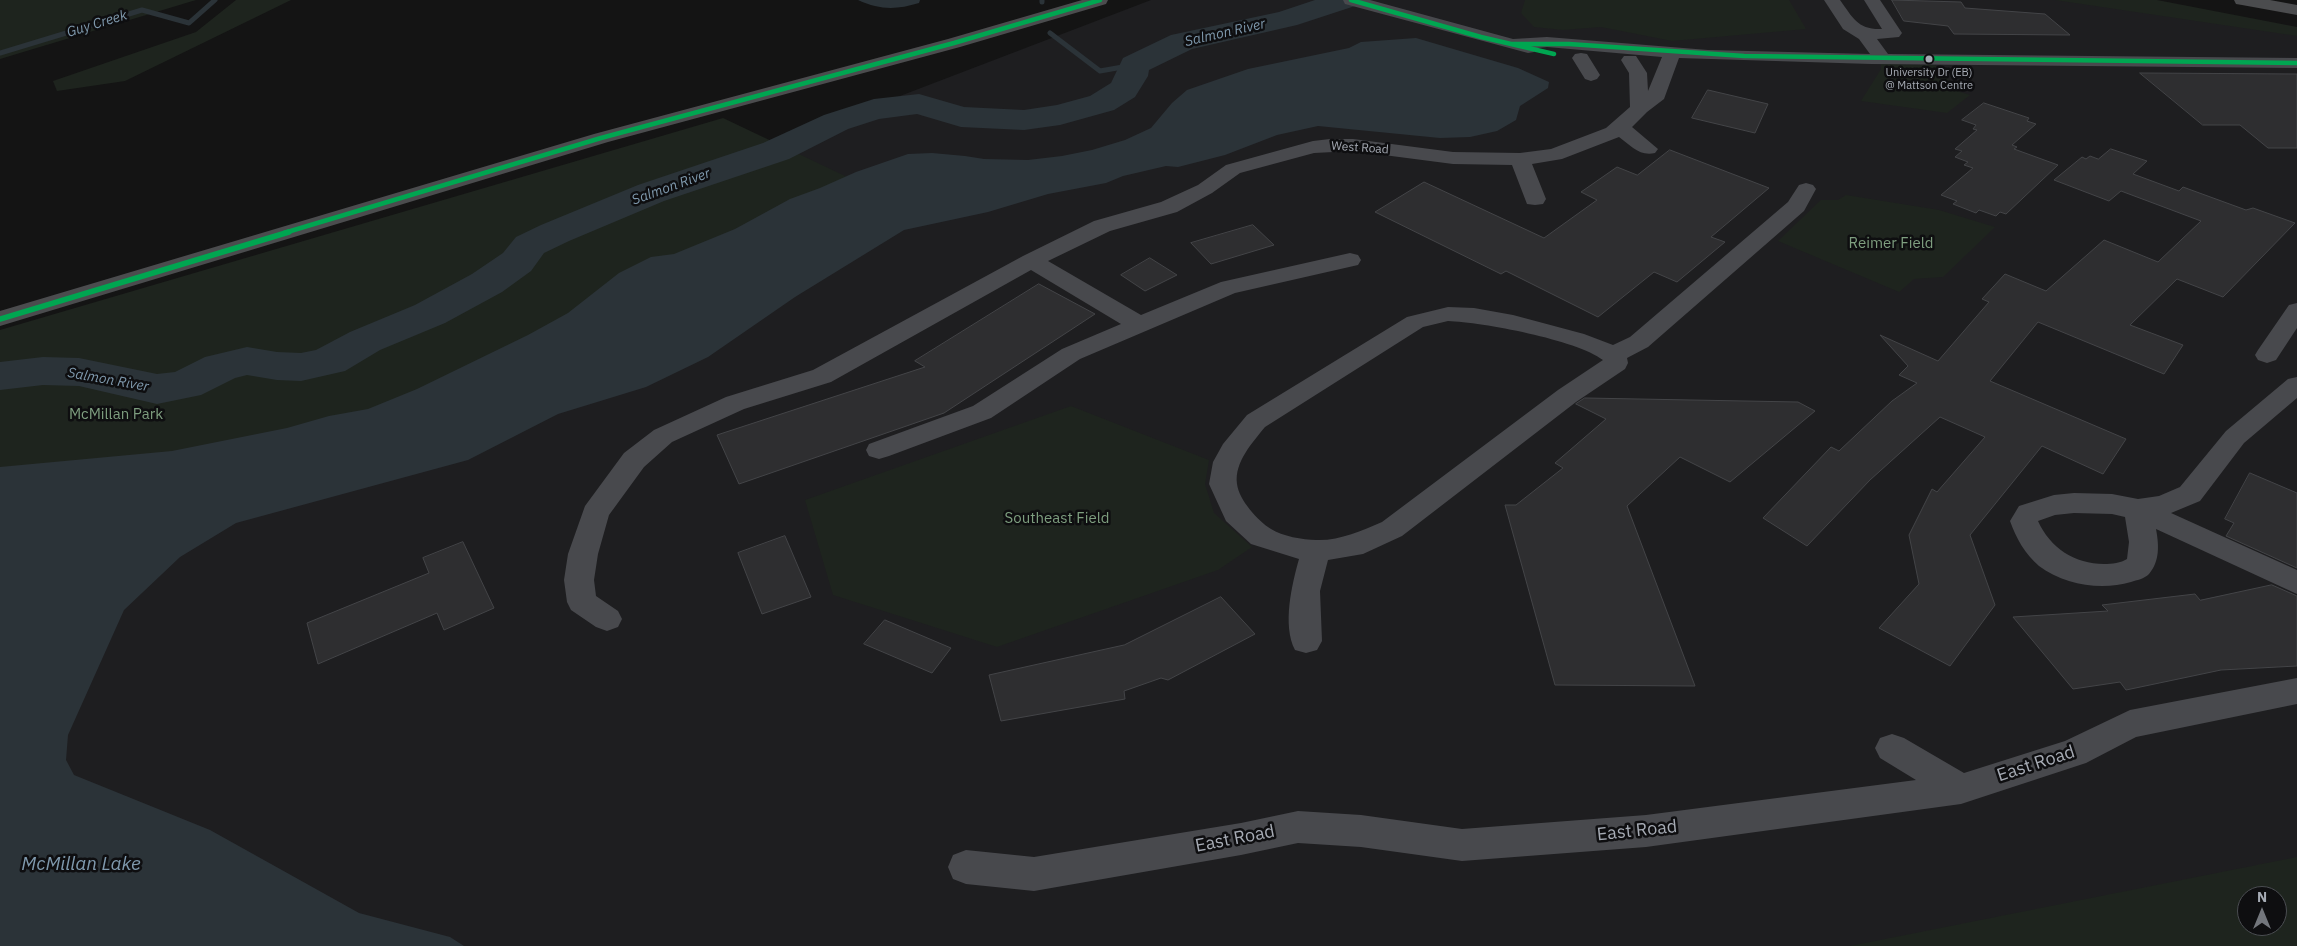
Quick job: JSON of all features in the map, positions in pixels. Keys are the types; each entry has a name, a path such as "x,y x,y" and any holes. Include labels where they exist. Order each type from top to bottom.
{"main road":[{"path":"0,319 591,141 954,44 1100,0"},
{"path":"2242,0 2297,10"}],"street":[{"path":"1832,0 1848,24 1865,35 1883,59"},
{"path":"1865,35 1893,33 1872,0"},
{"path":"1357,2 1511,44 1581,58 1630,60 1708,55"},
{"path":"1511,44 1547,42 1708,55 1883,59 2297,63"},
{"path":"1581,58 1591,75"},
{"name":"West Road","path":"607,619 582,602 579,580 583,554 595,513 634,460 663,436 735,403 822,376 1030,261 1102,226 1170,207 1205,189 1233,169 1313,147 1353,145 1453,158 1520,159 1555,155 1620,128 1640,108 1655,99 1670,58"},
{"path":"1630,60 1638,73 1640,108"},
{"path":"1620,128 1648,148"},
{"path":"1520,159 1535,199"},
{"path":"1613,354 1639,342 1698,294 1796,206 1806,189"},
{"path":"879,450 982,412 1071,354 1229,287 1259,282 1350,260"},
{"path":"1030,261 1139,324"},
{"path":"2267,354 2297,310"},
{"path":"1448,314 1478,315 1506,320 1594,345 1613,354 1616,363 1567,396 1392,529 1354,546 1316,551 1261,537 1236,514 1223,484 1227,462 1236,444 1256,421 1295,395 1415,322 1448,314"},
{"path":"2297,385 2235,437 2190,494 2163,505 2138,508 2297,583"},
{"path":"1306,641 1305,591 1316,551"},
{"name":"East Road","path":"966,867 1034,874 1241,839 1298,826 1361,831 1462,845 1646,831 1960,789 2074,753 2130,724 2297,691"},
{"path":"1892,748 1960,789"}],"shaded area":[{"path":"1151,0 2142,0 2297,29 2297,946 0,946 0,613 776,151 832,122"}],"green space":[{"path":"0,0 196,0 0,59"},
{"path":"236,0 291,0 125,81 57,91 53,81 196,32"},
{"path":"1525,0 1789,0 1806,29 1672,41 1601,27 1563,30 1534,27 1521,13"},
{"path":"2055,0 2157,0 2297,27 2297,36"},
{"path":"1881,64 1935,65 1960,92 1970,95 1947,113 1861,101 1881,69"},
{"name":"McMillan Park","path":"723,118 883,194 0,613 0,330"},
{"name":"Reimer Field","path":"1846,195 1939,210 1995,227 1943,277 1914,279 1899,292 1778,241 1821,200 1838,200"},
{"name":"Southeast Field","path":"1071,406 1209,460 1205,484 1214,513 1252,547 1218,570 997,647 833,595 805,500"},
{"path":"2297,857 2297,946 1850,946"}],"water":[{"path":"858,0 920,0 919,3 911,5 888,8 874,6"},
{"name":"McMillan Lake","path":"1416,38 1518,68 1549,82 1548,88 1520,106 1516,120 1497,131 1470,137 1440,138 1318,126 1277,135 1225,155 1178,167 1166,166 1123,176 1106,183 1048,194 988,212 904,230 795,297 708,357 646,387 558,414 468,460 236,523 180,557 124,610 68,735 66,760 74,775 210,830 359,913 450,937 464,946 0,946 0,467 172,451 287,428 329,416 368,409 417,389 528,335 568,313 619,273 651,257 674,254 735,229 790,199 856,172 908,154 932,153 984,159 1028,160 1092,150 1125,140 1151,128 1172,103 1187,90 1248,69 1349,48 1361,42"}],"building":[{"path":"1892,0 1961,2 1965,8 2045,14 2070,35 1954,34 1948,26 1904,21"},
{"path":"2140,73 2297,74 2297,148 2268,148 2240,125 2203,125"},
{"path":"1708,90 1768,104 1755,133 1692,118"},
{"path":"1984,103 2029,118 2027,121 2036,124 2012,145 2017,147 2014,149 2058,165 2006,214 2000,212 1996,216 1979,210 1976,213 1953,204 1957,201 1941,195 1973,168 1964,165 1968,162 1955,157 1962,151 1955,149 1977,130 1973,129 1976,125 1962,120"},
{"path":"2111,149 2147,161 2133,174 2179,191 2183,187 2246,210 2253,208 2295,223 2223,297 2177,279 2130,325 2183,345 2164,374 2038,322 1990,381 2126,439 2103,474 2042,446 1970,535 1995,605 1950,666 1879,628 1919,584 1909,535 1932,489 1937,492 1985,437 1940,417 1870,480 1807,546 1763,518 1831,447 1839,451 1892,401 1917,383 1899,375 1908,366 1880,335 1938,361 1989,302 1982,299 2005,274 2046,291 2104,240 2158,262 2201,221 2121,191 2109,201 2054,180 2082,157 2086,159 2090,156 2098,159"},
{"path":"1670,150 1769,188 1711,237 1725,242 1677,282 1654,272 1598,317 1506,271 1501,274 1375,212 1424,182 1544,238 1597,200 1581,192 1617,167 1637,175"},
{"path":"1253,225 1274,245 1211,264 1191,243"},
{"path":"1150,258 1177,275 1145,291 1121,275"},
{"path":"1039,284 1095,314 944,413 739,484 717,435 925,367 915,361"},
{"path":"1585,398 1798,402 1815,411 1730,482 1680,457 1627,506 1695,686 1555,685 1505,505 1516,505 1563,468 1555,463 1606,419 1576,404"},
{"path":"2250,473 2297,493 2297,568 2226,536 2234,523 2225,519"},
{"path":"785,536 811,597 762,614 738,553"},
{"path":"463,542 494,608 444,630 437,613 318,664 307,623 429,573 423,558"},
{"path":"2272,585 2297,596 2297,666 2221,670 2126,690 2120,682 2073,689 2013,617 2108,611 2102,605 2195,594 2200,600"},
{"path":"1221,597 1255,634 1168,680 1161,678 1124,691 1125,699 1001,721 989,675 1124,645"},
{"path":"885,620 951,648 932,673 864,644"}],"waterway":[{"name":"Guy Creek","path":"0,53 142,10 189,23 215,0"},
{"name":"Salmon River","path":"0,376 43,371 79,372 157,389 185,385 221,367 247,361 277,366 301,367 329,361 365,341 430,314 487,283 517,262 530,245 555,233 651,193 776,151 836,122 874,109 919,104 961,117 1024,120 1060,115 1102,103 1123,90 1132,76 1134,65 1182,42 1286,19 1345,0"},
{"path":"1050,33 1100,71 1134,65"}],"transit line":[{"path":"0,319 601,138 954,43 1100,0"},
{"path":"1351,0 1481,37 1554,54"},
{"path":"1511,44 1569,44 1744,56 2297,63"}],"place":[{"name":"University Dr (EB) @ Mattson Centre","path":"1929,59"}]}
